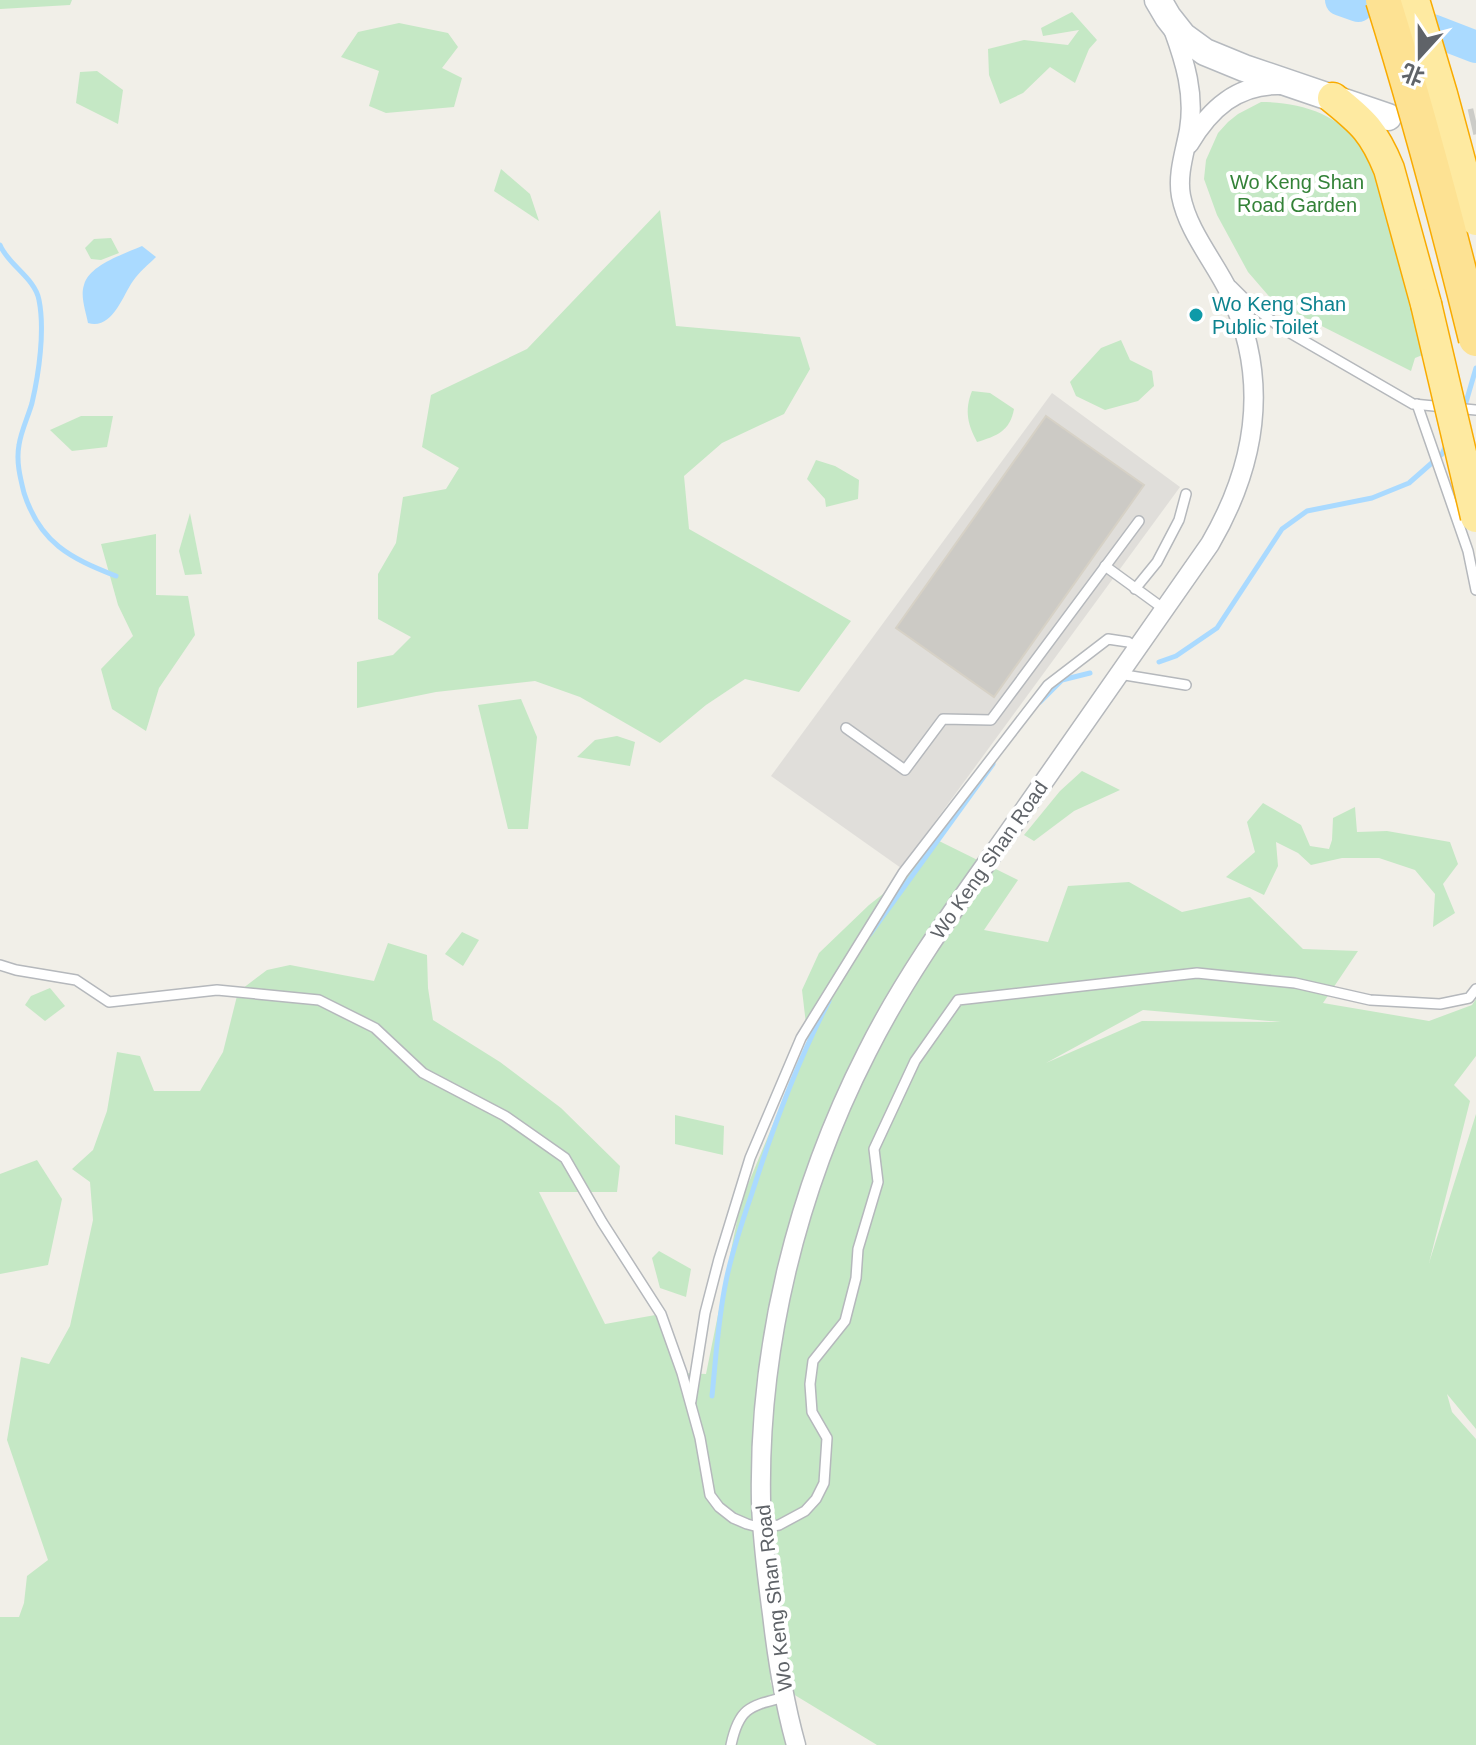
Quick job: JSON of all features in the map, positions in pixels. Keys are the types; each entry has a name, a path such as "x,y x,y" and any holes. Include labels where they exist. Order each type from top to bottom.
{"highway":[{"path":"1383,0 1431,163 1476,339"},
{"path":"1414,0 1476,220"},
{"path":"1333,98 1368,129 1389,169 1426,304 1476,517"}],"main road":[{"path":"1162,7 1183,36 1205,52 1234,65 1388,117"}],"street":[{"name":"Wo Keng Shan Road","path":"796,1745 772,1616 762,1528 764,1417 783,1286 818,1162 867,1051 919,961 1210,544 1230,507 1244,470 1253,429 1253,380 1249,350 1230,294 1191,223 1182,200 1180,179 1191,110 1190,89 1181,51 1162,7"},
{"path":"1184,153 1212,112 1231,98 1259,87 1295,85"}],"lane":[{"path":"1215,267 1250,304 1280,327 1375,383 1417,404 1476,410"},
{"path":"1417,404 1468,551 1476,590"},
{"path":"1135,589 1157,562 1179,520 1186,494"},
{"path":"846,728 905,770 943,719 991,720 1139,521"},
{"path":"1105,566 1165,609"},
{"path":"690,1405 705,1313 723,1244 750,1158 801,1038 903,873 1048,685 1108,639 1128,642 1137,648"},
{"path":"1119,674 1186,685"},
{"path":"0,965 76,980 109,1002 217,990 319,1000 375,1028 423,1073 505,1116 565,1158 661,1314 700,1438 710,1495 733,1518 762,1528 779,1525 805,1511 824,1483 827,1438 812,1412 810,1384 813,1361 845,1321 856,1278 858,1249 878,1182 874,1149 915,1061 958,1000 1197,973 1295,983 1370,1000 1398,1002 1440,1004 1469,998 1476,989"},
{"path":"731,1745 735,1727 744,1713 757,1705 785,1697"}],"shaded area":[{"path":"1052,393 1180,487 901,868 771,776"}],"green space":[{"path":"0,0 72,0 70,5 0,9"},
{"path":"1072,12 1097,40 1089,49 1075,83 1050,67 1023,93 1000,104 989,75 988,49 1024,40 1068,45 1079,30 1043,36 1041,28"},
{"path":"399,23 448,33 458,47 442,68 462,78 454,107 386,113 369,106 379,71 341,57 358,32"},
{"path":"97,71 123,90 118,124 76,103 80,72"},
{"name":"Wo Keng Shan Road Garden","path":"1261,102 1290,104 1330,118 1363,147 1376,170 1425,354 1415,358 1411,371 1274,302 1248,272 1217,215 1204,179 1206,160 1218,133 1238,114"},
{"path":"501,169 530,194 539,221 494,191"},
{"path":"660,210 676,326 800,337 810,369 784,414 722,443 684,476 689,529 851,621 799,692 745,679 706,705 660,743 580,697 535,681 436,692 357,708 357,662 393,655 411,637 378,619 378,574 396,543 403,497 446,489 459,468 422,447 431,395 527,349"},
{"path":"111,238 119,253 101,260 91,259 85,248 94,239"},
{"path":"1121,340 1130,360 1152,371 1154,386 1138,401 1105,410 1076,396 1070,382 1101,348"},
{"path":"972,391 990,393 1014,409 1002,432 977,442 968,418"},
{"path":"81,416 113,416 107,447 72,451 50,430"},
{"path":"816,460 835,466 859,480 858,499 826,507 825,499 807,479"},
{"path":"190,513 202,574 185,575 179,551"},
{"path":"156,534 156,595 188,596 195,635 159,688 146,731 112,709 101,669 133,636 118,605 101,544"},
{"path":"521,699 537,737 528,829 508,829 478,705"},
{"path":"617,736 635,742 630,766 577,757 595,740"},
{"path":"1082,771 1120,790 1074,811 1034,841 1024,835 1060,791"},
{"path":"1263,803 1301,825 1310,846 1329,849 1333,818 1355,807 1357,832 1387,831 1450,842 1458,864 1443,884 1455,913 1433,927 1435,894 1415,870 1379,858 1342,858 1311,865 1298,853 1276,842 1278,866 1264,895 1226,877 1255,852 1247,822"},
{"path":"933,838 1018,880 984,930 1048,942 1068,886 1129,882 1182,912 1250,897 1303,949 1358,951 1323,1003 1429,1021 1472,1005 1476,999 1476,1056 1454,1085 1470,1101 1429,1263 1476,1114 1476,1429 1447,1394 1452,1412 1476,1439 1476,1745 877,1745 770,1680 789,1745 0,1745 0,1617 19,1617 27,1576 48,1560 7,1440 21,1357 49,1364 70,1326 93,1220 90,1182 72,1169 93,1150 107,1111 117,1052 140,1056 154,1091 200,1091 223,1052 238,992 267,970 290,965 374,981 388,943 427,955 433,1020 500,1062 561,1108 620,1166 617,1192 539,1192 605,1324 661,1314 700,1458 682,1373 706,1374 741,1201 808,1041 802,990 819,953 869,905 906,876","holes":["1143,1010 1281,1022 1142,1021 1046,1063"]},
{"path":"462,932 479,940 463,966 445,954"},
{"path":"50,988 65,1006 45,1021 25,1005 31,996"},
{"path":"675,1115 724,1126 723,1155 675,1144"},
{"path":"37,1160 62,1199 48,1265 0,1274 0,1174"},
{"path":"659,1251 691,1269 686,1297 660,1288 652,1258"}],"water":[{"path":"142,246 156,257 135,278 110,317 104,322 88,323 83,294 87,278 108,261"}],"building":[{"path":"1046,416 1144,485 994,697 896,628"}],"waterway":[{"path":"1341,0 1358,6"},
{"path":"1432,30 1476,47"},
{"path":"0,245 37,292 41,312 37,378 18,451 24,493 39,525 59,546 84,562 116,576"},
{"path":"1464,409 1476,368"},
{"path":"1159,662 1176,656 1217,628 1282,529 1307,511 1372,498 1409,483 1442,454 1447,443"},
{"path":"1040,702 1062,680 1090,673"},
{"path":"870,934 993,764"},
{"path":"712,1396 721,1310 734,1248 786,1095 829,1001"}],"tunnel":[{"path":"1432,127 1476,121"}],"place":[{"name":"Wo Keng Shan Public Toilet","path":"1196,315"}]}
